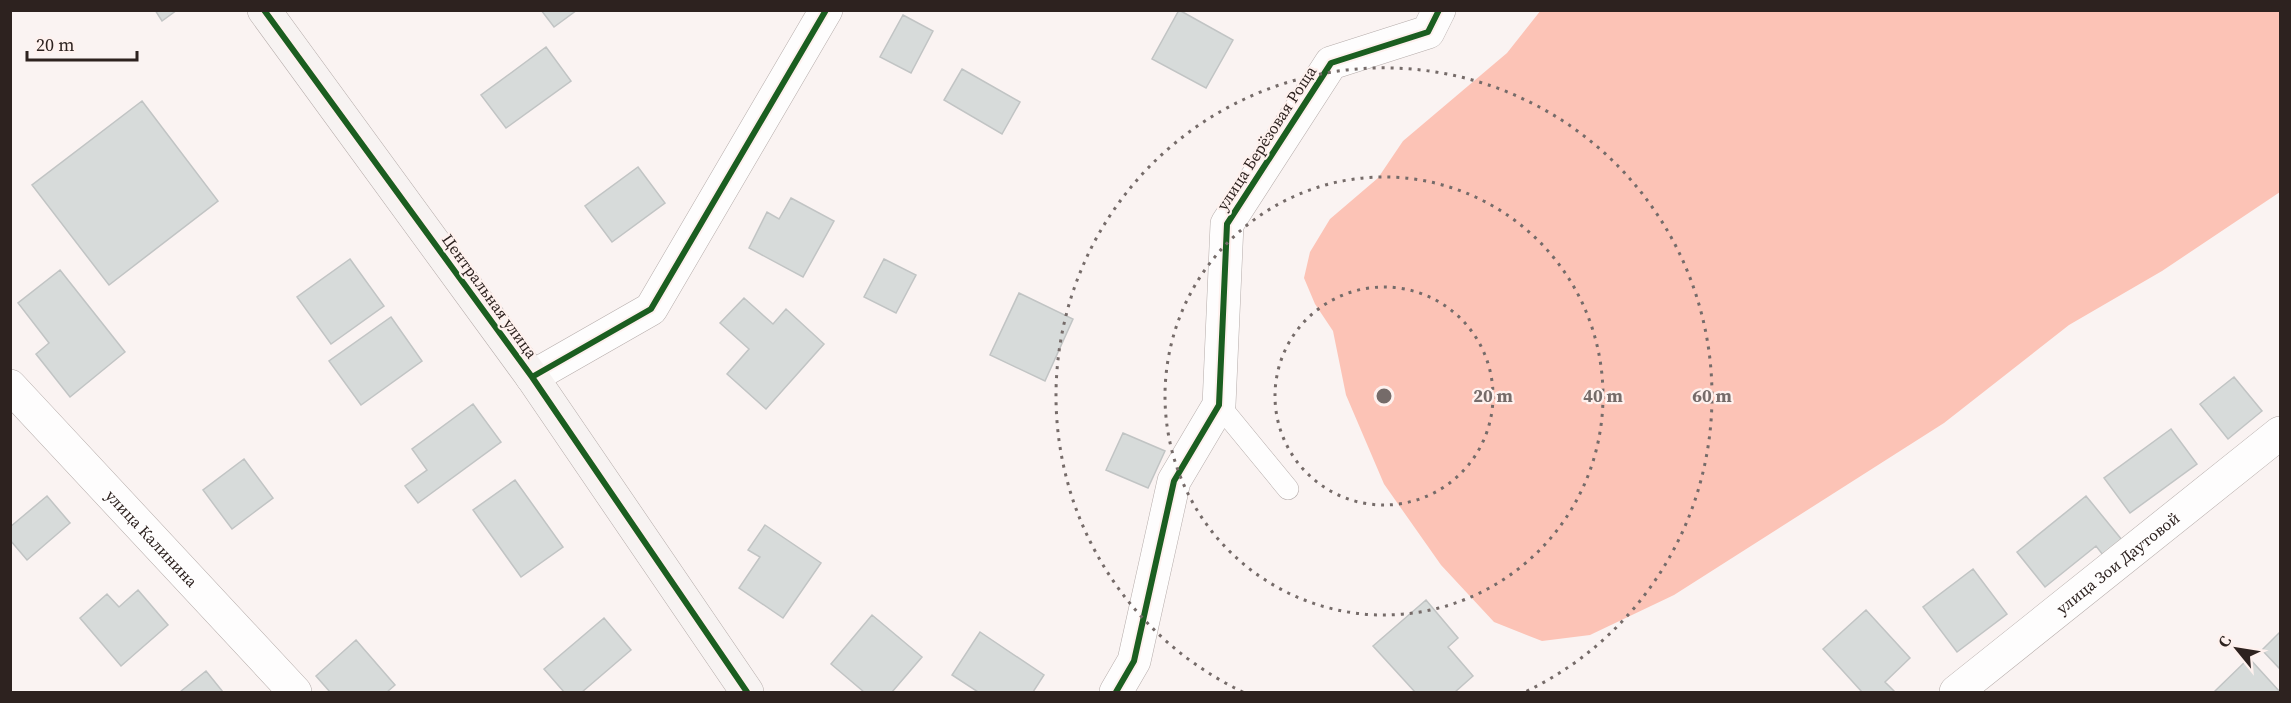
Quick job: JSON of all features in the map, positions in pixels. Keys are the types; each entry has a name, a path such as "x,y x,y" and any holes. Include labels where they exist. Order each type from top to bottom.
{"street":[{"name":"Центральная улица","path":"264,10 532,377 747,693"},
{"path":"532,377 651,309 826,10"},
{"name":"улица Берёзовая Роща","path":"1116,693 1134,661 1174,482 1218,405 1227,224 1331,63 1428,32 1439,10"},
{"name":"улица Калинина","path":"10,386 295,693"},
{"name":"улица Зои Даутовой","path":"1956,693 2280,433"}],"lane":[{"path":"1218,405 1288,489"}],"shaded area":[{"path":"1541,10 2280,11 2280,192 2162,271 2069,325 1944,423 1674,595 1590,635 1542,641 1494,622 1441,565 1384,484 1346,395 1333,331 1315,304 1304,278 1310,252 1330,219 1378,178 1403,141 1507,53"}],"building":[{"path":"155,10 177,10 162,21"},
{"path":"541,10 577,10 554,27"},
{"path":"1179,10 1233,40 1206,88 1152,59"},
{"path":"903,15 933,31 911,73 880,57"},
{"path":"546,47 571,81 506,128 481,95"},
{"path":"962,69 1020,102 1002,134 944,100"},
{"path":"142,101 218,201 109,285 32,185"},
{"path":"638,167 665,203 612,242 585,206"},
{"path":"791,198 834,221 803,277 749,248 767,212 779,219"},
{"path":"350,259 384,306 331,344 297,297"},
{"path":"884,259 916,275 896,313 864,297"},
{"path":"60,270 125,352 70,397 36,354 49,343 18,303"},
{"path":"1019,293 1073,319 1045,381 990,355"},
{"path":"744,298 773,324 786,309 824,344 766,409 727,374 749,349 720,323"},
{"path":"391,317 422,361 361,405 329,361"},
{"path":"2234,377 2262,411 2228,439 2200,404"},
{"path":"473,404 501,442 418,503 405,486 427,470 412,449"},
{"path":"2171,429 2197,464 2130,513 2104,478"},
{"path":"1123,433 1165,451 1148,488 1106,470"},
{"path":"244,459 273,498 232,529 203,490"},
{"path":"515,480 563,547 521,577 473,510"},
{"path":"47,496 70,523 27,560 10,540 10,527"},
{"path":"2086,496 2122,540 2103,555 2096,546 2045,587 2017,552"},
{"path":"765,525 821,563 783,618 739,588 760,557 748,550"},
{"path":"1973,569 2007,614 1957,652 1923,607"},
{"path":"138,590 168,625 121,666 80,618 107,594 119,607"},
{"path":"1426,600 1458,638 1448,647 1473,676 1455,692 1415,692 1373,646"},
{"path":"1866,610 1910,658 1885,682 1895,692 1862,692 1823,649"},
{"path":"872,615 922,657 892,692 864,692 831,664"},
{"path":"604,618 631,650 582,692 564,692 544,669"},
{"path":"980,632 1044,675 1033,692 978,692 952,675"},
{"path":"2280,632 2280,669 2262,650"},
{"path":"356,640 395,685 387,692 330,692 316,676"},
{"path":"2249,658 2280,692 2214,692"},
{"path":"206,671 223,692 180,692"}],"cycle path":[{"path":"264,10 532,377 747,692"},
{"path":"532,377 651,309 826,10"},
{"path":"1116,692 1134,661 1174,481 1219,405 1227,224 1331,63 1428,32 1439,10"}]}
